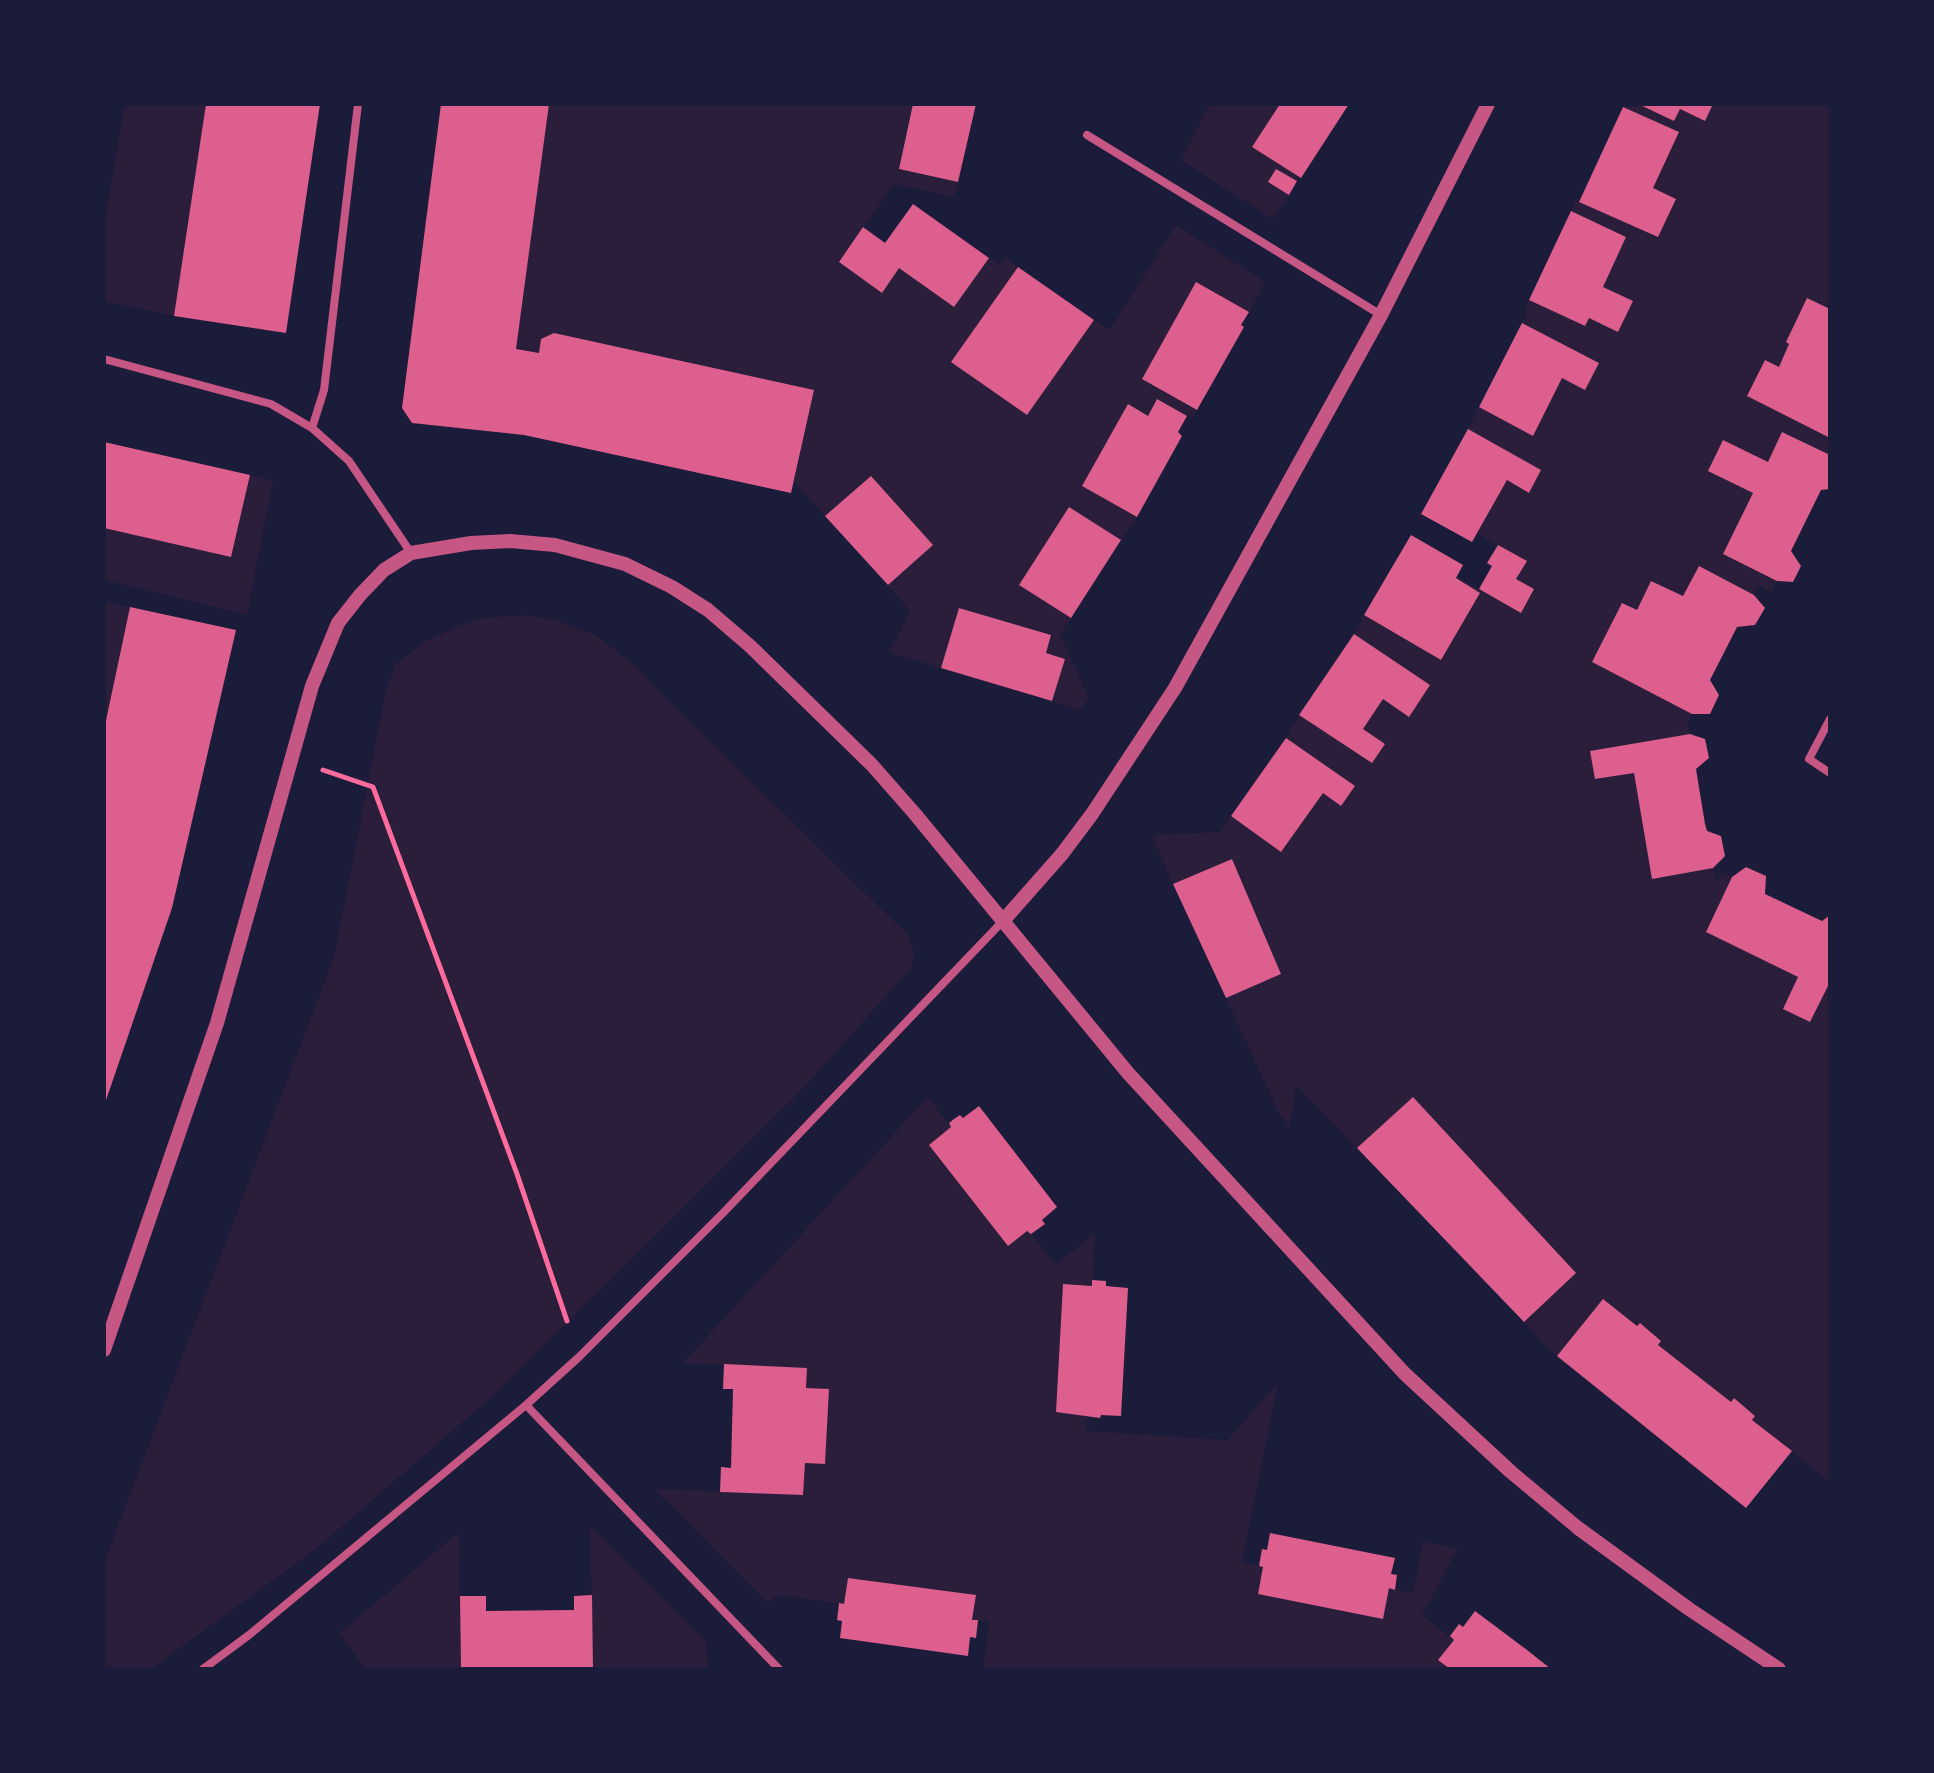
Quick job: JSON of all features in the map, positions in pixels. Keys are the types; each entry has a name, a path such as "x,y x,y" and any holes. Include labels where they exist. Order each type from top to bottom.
{"street":[{"path":"312,428 324,390 358,104"},
{"path":"203,1669 249,1635 526,1405 579,1357 724,1212 1002,922 1062,854 1175,688 1381,315 1488,104"},
{"path":"1087,135 1381,315"},
{"path":"104,359 271,404 312,428 349,461 411,553"},
{"path":"104,1350 217,1023 312,686 338,623 384,570 411,553 471,543 510,541 555,545 625,564 672,587 708,610 750,646 872,765 1128,1073 1371,1338 1450,1418 1578,1528 1689,1609 1779,1669"},
{"path":"1830,719 1809,759 1830,773"},
{"path":"526,1405 779,1669"}],"path":[{"path":"293,760 373,787 517,1174 579,1357"}],"shaded area":[{"path":"125,104 206,104 174,316 104,301 104,224"},
{"path":"549,104 913,104 899,169 958,182 954,197 894,184 839,262 881,293 899,268 954,307 989,258 999,264 1005,257 1018,267 951,362 1027,415 1094,320 1110,330 1176,225 1265,282 1249,312 1196,283 1142,379 1197,410 1192,419 1157,399 1148,416 1128,404 1082,486 1137,517 1121,540 1069,507 1019,585 1071,618 1060,635 1089,698 1080,711 1052,701 1065,659 1046,653 1051,635 960,608 941,668 889,652 910,611 888,585 933,545 871,476 825,516 794,481 814,390 554,334 541,339 539,353 516,349"},
{"path":"1210,104 1280,104 1252,147 1299,177 1297,181 1277,169 1269,181 1289,195 1273,219 1181,160"},
{"path":"1624,104 1638,104 1674,121 1680,109 1705,121 1713,104 1830,104 1830,309 1807,299 1786,341 1789,344 1779,367 1765,360 1747,396 1830,438 1830,455 1783,432 1768,462 1709,471 1753,493 1723,554 1777,581 1771,592 1759,585 1754,595 1699,566 1683,596 1652,581 1637,610 1622,603 1592,662 1692,714 1687,724 1690,734 1590,751 1596,779 1634,773 1652,877 1713,868 1716,881 1723,873 1732,877 1706,932 1798,977 1783,1009 1811,1022 1830,982 1830,1003 1826,1011 1830,1013 1830,1482 1752,1420 1754,1415 1734,1398 1731,1402 1658,1345 1661,1341 1640,1323 1637,1326 1603,1299 1557,1356 1524,1322 1576,1273 1413,1097 1357,1148 1296,1085 1290,1127 1280,1115 1226,998 1281,973 1232,859 1173,884 1152,835 1220,832 1231,816 1282,851 1323,793 1341,805 1355,787 1286,738 1299,715 1372,763 1384,744 1363,729 1383,699 1409,716 1429,685 1354,634 1364,615 1441,659 1480,594 1457,577 1521,612 1516,579 1526,561 1477,534 1507,480 1529,493 1541,470 1468,429 1479,407 1533,435 1562,378 1599,363 1522,323 1528,312 1525,310 1529,300 1585,326 1589,318 1619,331 1632,301 1603,287 1626,237 1571,211 1575,200 1658,237 1675,199 1653,188 1679,133 1623,107"},
{"path":"250,475 273,480 247,615 104,580 104,528 231,557"},
{"path":"104,602 130,607 104,730"},
{"path":"521,615 556,620 597,636 640,670 907,934 914,953 911,968 798,1094 495,1394 317,1548 151,1669 104,1669 104,1563 334,957 386,691 396,664 424,642 477,619"},
{"path":"928,1097 1055,1265 1095,1233 1092,1286 1063,1285 1056,1412 1087,1414 1086,1431 1228,1440 1278,1383 1242,1562 1263,1567 1258,1594 1382,1619 1389,1588 1413,1593 1423,1542 1458,1548 1422,1615 1454,1640 1438,1660 1450,1669 983,1669 989,1622 972,1620 976,1595 848,1578 844,1604 778,1595 768,1603 655,1489 802,1495 805,1463 825,1463 829,1389 806,1388 807,1368 683,1363"},
{"path":"590,1526 707,1643 709,1669 593,1669"},
{"path":"459,1532 461,1669 365,1669 340,1633"}],"building":[{"path":"206,104 320,104 286,333 174,316"},
{"path":"441,104 549,104 516,349 539,353 541,339 554,333 814,390 791,493 524,435 412,423 402,408"},
{"path":"913,104 976,104 958,182 899,169"},
{"path":"1280,104 1349,104 1301,178 1252,147"},
{"path":"1638,104 1713,104 1705,121 1680,109 1674,121"},
{"path":"1623,107 1679,132 1653,188 1676,199 1658,237 1579,202"},
{"path":"1276,169 1297,181 1289,195 1268,182"},
{"path":"913,204 989,258 954,307 899,268 882,293 839,262 863,227 885,243"},
{"path":"1571,211 1626,237 1603,287 1633,301 1618,332 1589,318 1585,326 1529,300"},
{"path":"1018,267 1094,320 1027,415 951,362"},
{"path":"1196,282 1249,312 1241,325 1244,327 1197,410 1142,379"},
{"path":"1807,298 1830,309 1830,438 1747,396 1765,360 1779,367 1789,344 1786,342"},
{"path":"1522,323 1599,363 1585,390 1562,378 1533,436 1479,407"},
{"path":"1157,399 1187,416 1178,432 1182,436 1137,517 1082,486 1128,404 1148,416"},
{"path":"1468,429 1541,470 1529,493 1507,480 1472,542 1421,514"},
{"path":"1782,432 1830,455 1830,489 1821,490 1791,551 1801,566 1793,582 1777,581 1723,554 1753,493 1708,471 1723,440 1768,462"},
{"path":"104,442 250,475 231,557 104,528"},
{"path":"871,476 933,545 888,585 825,516"},
{"path":"1069,507 1121,540 1071,618 1019,585"},
{"path":"1411,535 1463,565 1456,578 1480,593 1441,660 1364,615"},
{"path":"1498,545 1527,561 1516,579 1534,589 1521,613 1479,589 1492,566 1487,563"},
{"path":"1699,566 1754,595 1765,608 1755,625 1737,627 1710,680 1719,695 1710,714 1692,714 1592,662 1622,603 1637,610 1651,581 1683,596"},
{"path":"130,607 236,630 172,908 104,1106 104,730"},
{"path":"959,608 1051,635 1046,653 1065,659 1052,701 941,668"},
{"path":"1354,634 1430,685 1409,717 1383,699 1363,729 1385,744 1372,763 1299,715"},
{"path":"1690,734 1705,739 1709,758 1696,769 1705,824 1707,831 1721,836 1725,856 1713,868 1652,879 1634,773 1595,779 1590,751"},
{"path":"1286,738 1355,786 1341,806 1323,793 1281,852 1231,816"},
{"path":"1232,859 1281,974 1226,998 1173,884"},
{"path":"1746,867 1766,876 1765,894 1822,921 1830,915 1830,982 1810,1022 1783,1009 1798,977 1706,932 1732,877"},
{"path":"1413,1097 1576,1273 1524,1322 1357,1148"},
{"path":"979,1106 1057,1207 1042,1220 1045,1224 1031,1234 1027,1231 1008,1246 929,1145 951,1127 949,1123 954,1119 960,1115 963,1118"},
{"path":"1092,1280 1106,1281 1106,1286 1128,1288 1121,1416 1101,1415 1100,1418 1056,1412 1063,1284 1092,1286"},
{"path":"1603,1299 1637,1326 1640,1323 1661,1341 1658,1345 1731,1402 1734,1398 1755,1416 1752,1420 1792,1451 1746,1508 1557,1356"},
{"path":"724,1364 807,1368 806,1388 829,1389 825,1464 805,1463 803,1495 720,1492 721,1467 731,1468 733,1389 723,1389"},
{"path":"1270,1533 1395,1558 1391,1574 1397,1575 1395,1590 1389,1588 1383,1619 1258,1594 1263,1567 1259,1566 1262,1549 1267,1550"},
{"path":"848,1578 976,1595 972,1620 978,1620 976,1638 970,1637 968,1656 840,1638 842,1621 837,1620 839,1603 844,1604"},
{"path":"592,1595 593,1669 461,1669 460,1596 486,1596 486,1611 574,1610 574,1596"},
{"path":"1475,1611 1551,1669 1450,1669 1438,1660 1454,1640 1450,1636 1459,1624 1463,1627"}]}
